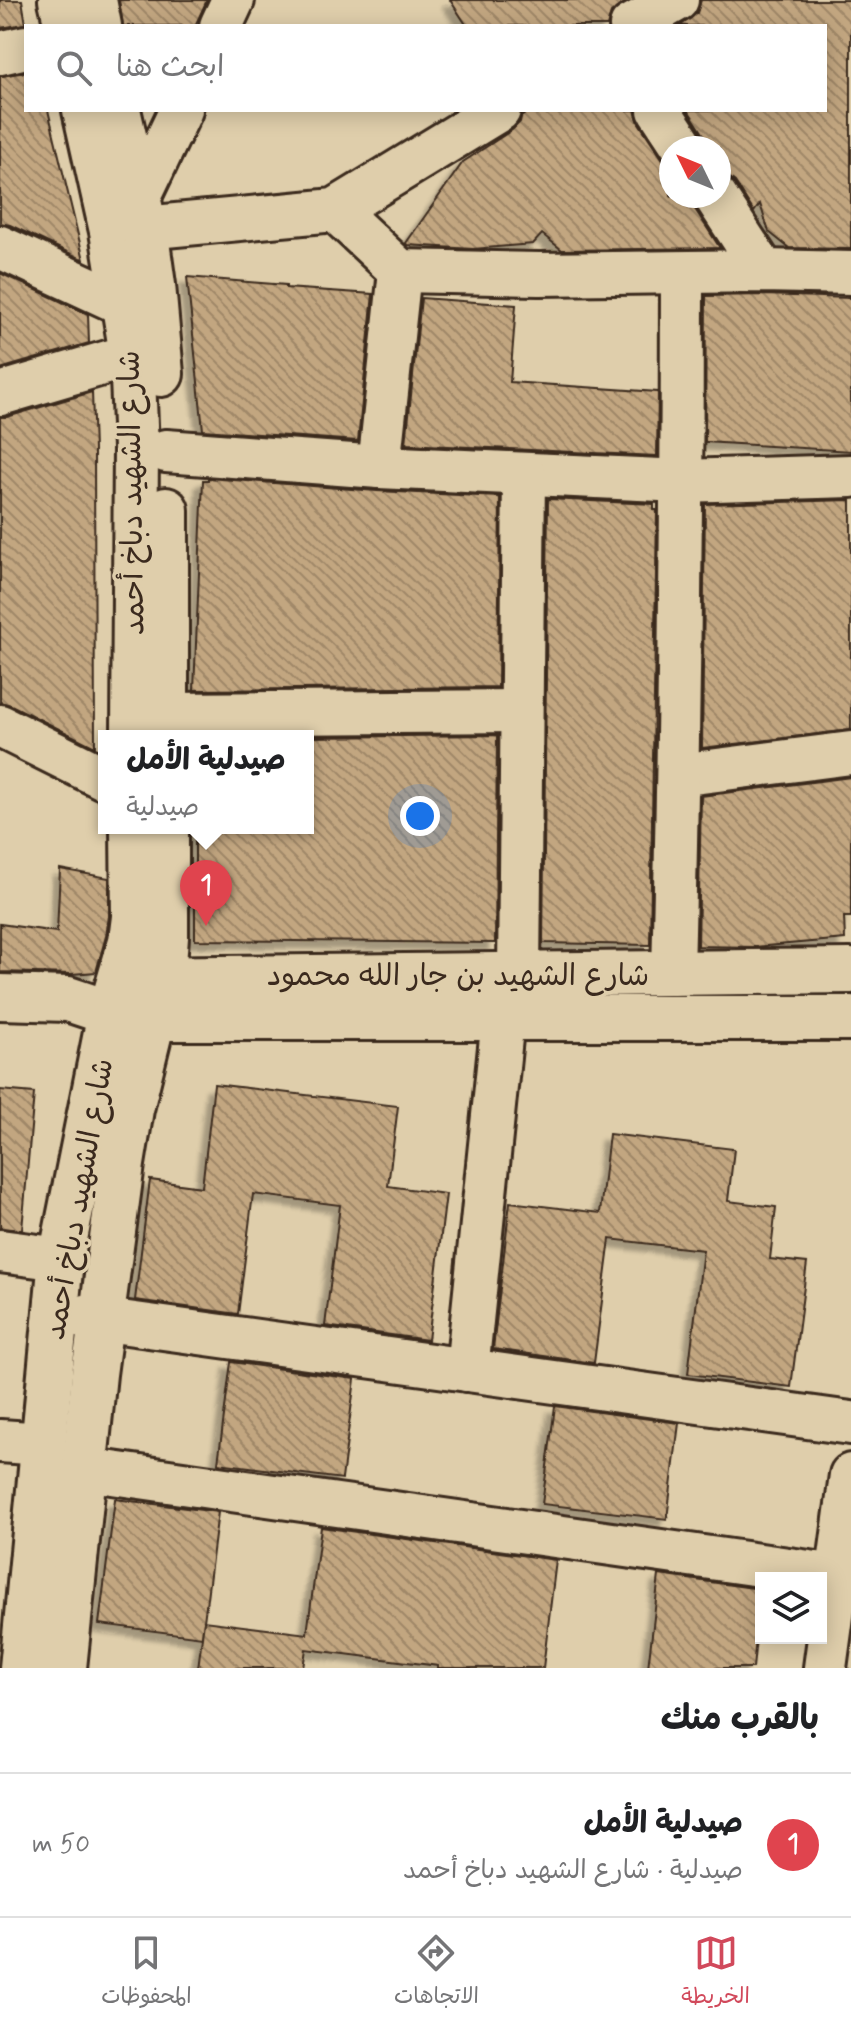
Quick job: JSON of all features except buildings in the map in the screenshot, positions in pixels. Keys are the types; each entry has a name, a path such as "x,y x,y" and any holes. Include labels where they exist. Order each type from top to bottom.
{"street":[{"path":"61,0 67,24"},
{"path":"94,0 99,24"},
{"path":"222,24 233,0"},
{"path":"635,24 677,0"},
{"path":"0,53 24,47"},
{"name":"شارع الشهيد دباخ أحمد","path":"86,112 131,220 153,285 166,451 155,729"},
{"name":"شارع الشهيد دباخ أحمد","path":"118,112 131,220 123,304 132,355 155,729"},
{"path":"180,112 131,220 335,210 496,112"},
{"path":"660,112 676,136"},
{"path":"723,208 764,271"},
{"path":"335,210 400,271 851,273"},
{"path":"0,247 123,304"},
{"path":"379,467 400,271"},
{"path":"673,974 682,481 682,274"},
{"path":"0,394 132,355"},
{"path":"166,451 379,467 682,481 851,476"},
{"path":"519,974 524,474"},
{"path":"155,729 521,711"},
{"path":"0,726 98,775"},
{"path":"678,775 851,753"},
{"name":"شارع الشهيد دباخ أحمد","path":"22,1668 33,1599 61,1259 115,997 131,941 134,917 133,834"},
{"name":"شارع الشهيد دباخ أحمد","path":"64,1668 33,1599 84,1469 101,1319 131,1109 158,998 166,937 166,834"},
{"name":"شارع الشهيد بن جار الله محمود","path":"158,998 519,974 851,971"},
{"name":"شارع الشهيد بن جار الله محمود","path":"0,997 158,998 503,1018 851,1018"},
{"path":"467,1370 503,1018"},
{"path":"0,1251 61,1259"},
{"path":"55,1313 851,1423"},
{"path":"0,1441 44,1444"},
{"path":"84,1469 837,1576"},
{"path":"825,1668 849,1496"}],"place":[{"name":"صيدلية الأمل","path":"206,926"}]}
